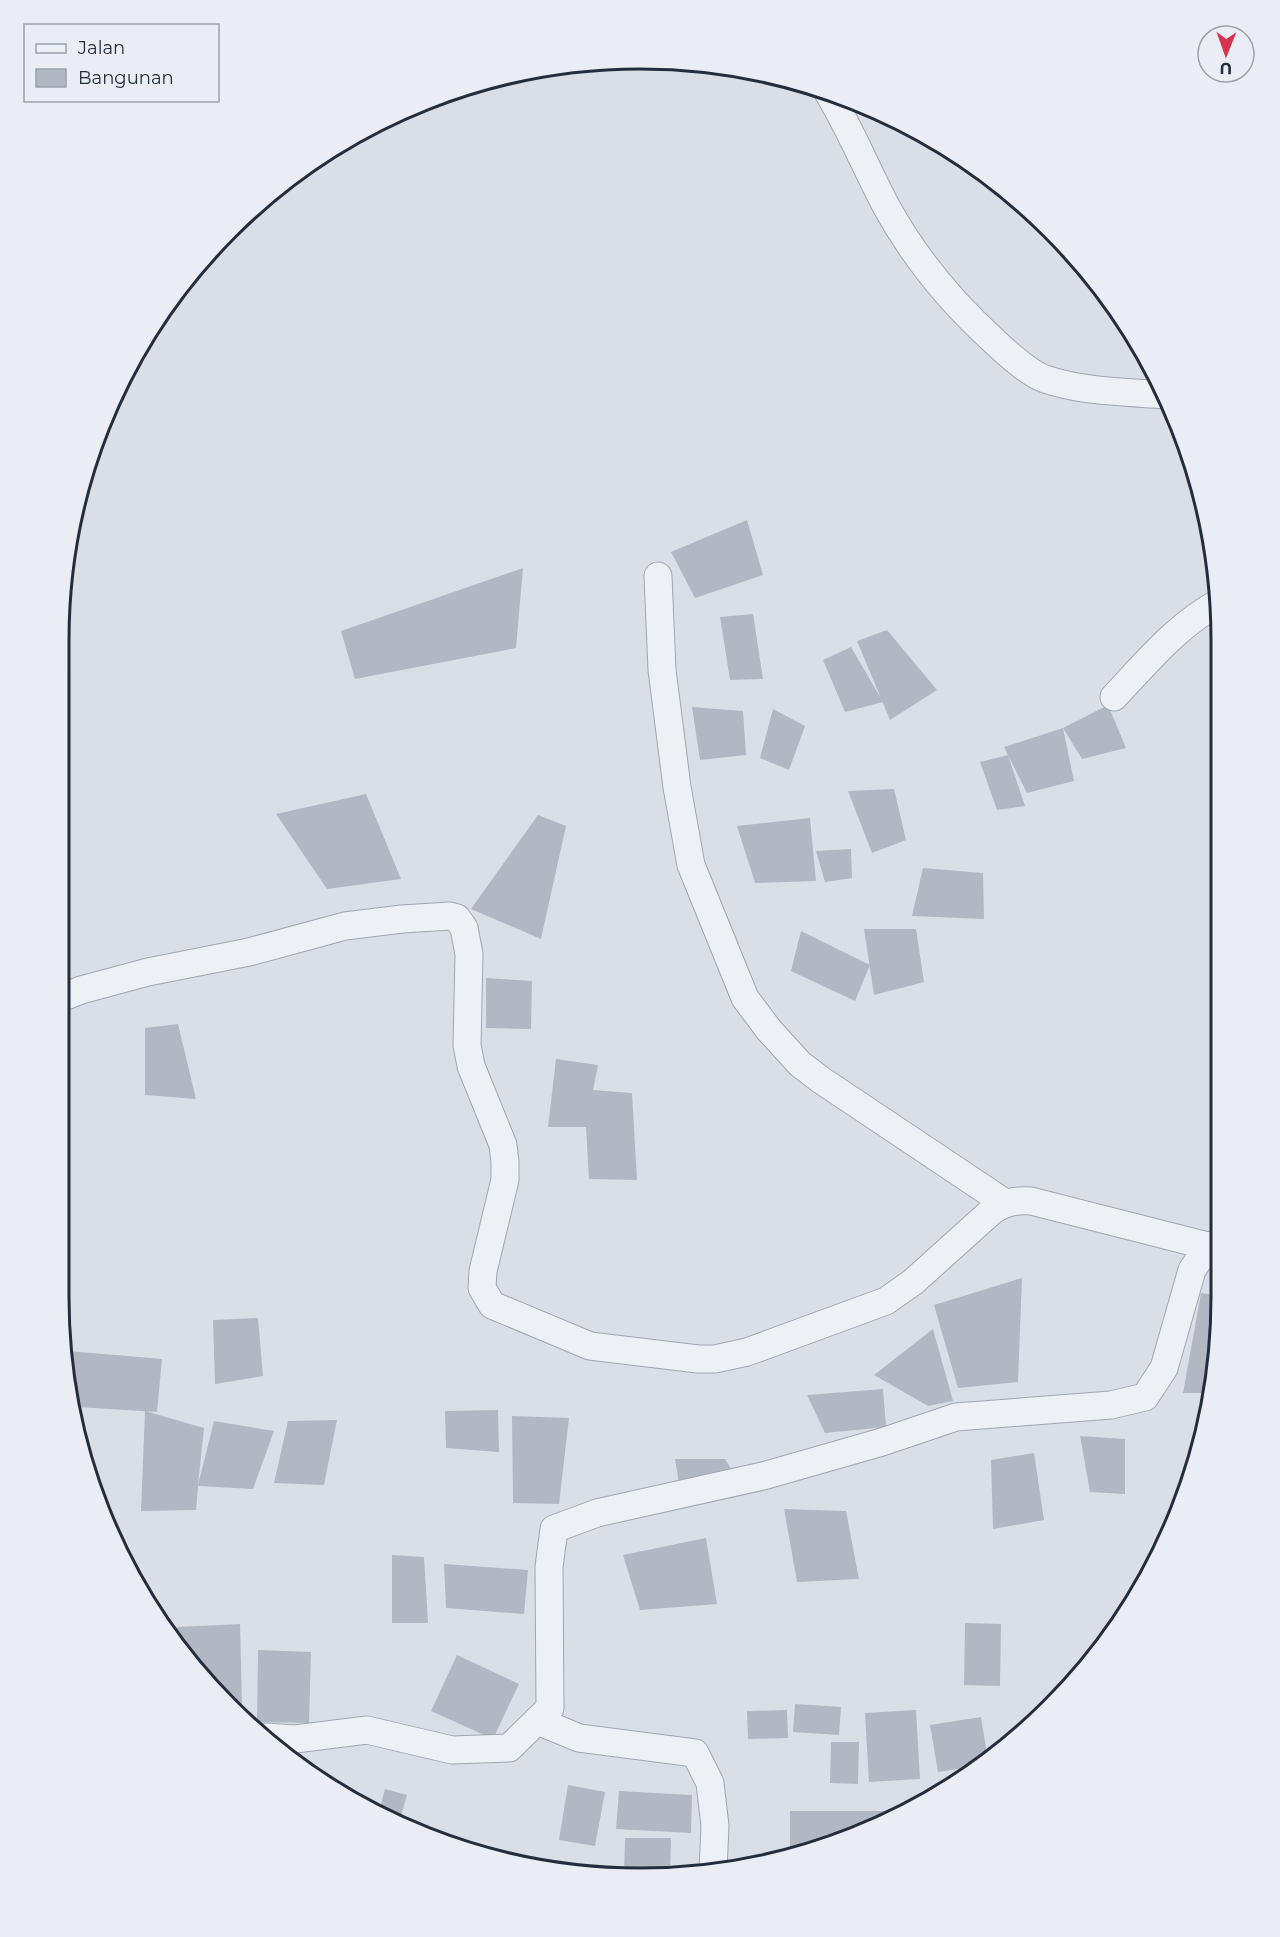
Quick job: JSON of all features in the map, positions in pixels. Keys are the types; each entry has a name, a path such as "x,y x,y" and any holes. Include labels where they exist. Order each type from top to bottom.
{"street":[{"path":"833,102 888,209 932,277 1011,357 1043,378 1076,387 1155,394"},
{"path":"658,576 662,670 691,865 745,998 769,1030 800,1064 1005,1203"},
{"path":"1114,697 1160,647 1210,607"},
{"path":"69,995 148,972 249,952 345,926 402,919 450,916 458,918 464,928 469,954 467,1045 471,1066 503,1145 505,1162 505,1180 483,1271 482,1287 492,1305 590,1346 698,1359 715,1359 747,1352 892,1297 913,1282 993,1210 1016,1200 1031,1201 1211,1245"},
{"path":"278,1738 295,1739 367,1730 452,1750 509,1748 550,1708 549,1568 554,1529 597,1513 774,1473 882,1442 956,1417 1111,1405 1145,1396 1164,1368 1192,1270 1211,1247"},
{"path":"538,1721 579,1738 695,1753 710,1783 715,1826 713,1863"}],"building":[{"path":"747,520 763,575 695,598 671,552"},
{"path":"523,568 516,648 355,679 341,631"},
{"path":"753,614 763,679 730,680 720,617"},
{"path":"887,630 937,690 890,720 857,641"},
{"path":"851,647 883,702 845,712 823,660"},
{"path":"1108,705 1126,748 1082,759 1063,728"},
{"path":"692,707 743,711 746,755 700,760"},
{"path":"773,709 805,726 789,770 760,758"},
{"path":"1063,728 1074,781 1027,793 1004,747"},
{"path":"1008,755 1025,806 997,810 980,762"},
{"path":"894,789 906,840 872,853 848,791"},
{"path":"366,794 401,879 327,889 276,814"},
{"path":"538,815 566,826 541,939 471,909"},
{"path":"810,818 816,881 755,883 737,826"},
{"path":"851,849 852,878 825,882 816,851"},
{"path":"923,868 983,873 984,919 912,916"},
{"path":"864,929 916,929 924,982 874,995"},
{"path":"801,931 870,965 855,1001 791,971"},
{"path":"486,978 532,981 531,1029 486,1028"},
{"path":"178,1024 196,1099 145,1095 145,1028"},
{"path":"556,1059 598,1065 593,1090 632,1093 637,1180 589,1179 586,1127 548,1127"},
{"path":"1022,1278 1018,1382 958,1388 934,1305"},
{"path":"1201,1293 1211,1294 1210,1334 1202,1393 1183,1393"},
{"path":"258,1318 263,1376 215,1384 213,1320"},
{"path":"933,1329 953,1401 928,1406 874,1375"},
{"path":"72,1351 162,1359 157,1412 80,1407"},
{"path":"883,1389 886,1427 825,1433 807,1395"},
{"path":"498,1410 499,1452 446,1448 445,1411"},
{"path":"145,1411 204,1428 198,1485 214,1421 274,1431 253,1489 198,1486 196,1510 141,1511"},
{"path":"512,1416 569,1418 559,1504 513,1503"},
{"path":"337,1420 324,1485 274,1483 288,1421"},
{"path":"1080,1436 1125,1439 1125,1494 1090,1492"},
{"path":"1034,1453 1044,1520 993,1529 991,1460"},
{"path":"675,1459 725,1459 746,1493 682,1502"},
{"path":"784,1509 846,1511 859,1579 797,1582"},
{"path":"706,1538 717,1604 640,1610 623,1555"},
{"path":"392,1555 424,1557 428,1623 392,1623"},
{"path":"444,1564 528,1570 524,1614 446,1608"},
{"path":"965,1623 1001,1624 1000,1686 964,1685"},
{"path":"240,1624 242,1705 187,1645 177,1631 177,1627"},
{"path":"258,1650 311,1652 309,1723 260,1722 257,1720"},
{"path":"457,1655 519,1684 493,1739 431,1711"},
{"path":"795,1704 841,1707 839,1735 793,1732"},
{"path":"787,1710 788,1738 748,1739 747,1711"},
{"path":"916,1710 920,1779 869,1782 865,1713"},
{"path":"981,1717 987,1751 962,1768 938,1772 930,1725"},
{"path":"831,1742 859,1742 858,1784 830,1783"},
{"path":"568,1785 605,1792 595,1846 559,1840"},
{"path":"385,1789 407,1795 401,1816 381,1806"},
{"path":"619,1791 692,1795 691,1833 616,1829"},
{"path":"790,1811 889,1811 859,1825 790,1848"},
{"path":"625,1838 671,1838 670,1867 624,1868"}]}
